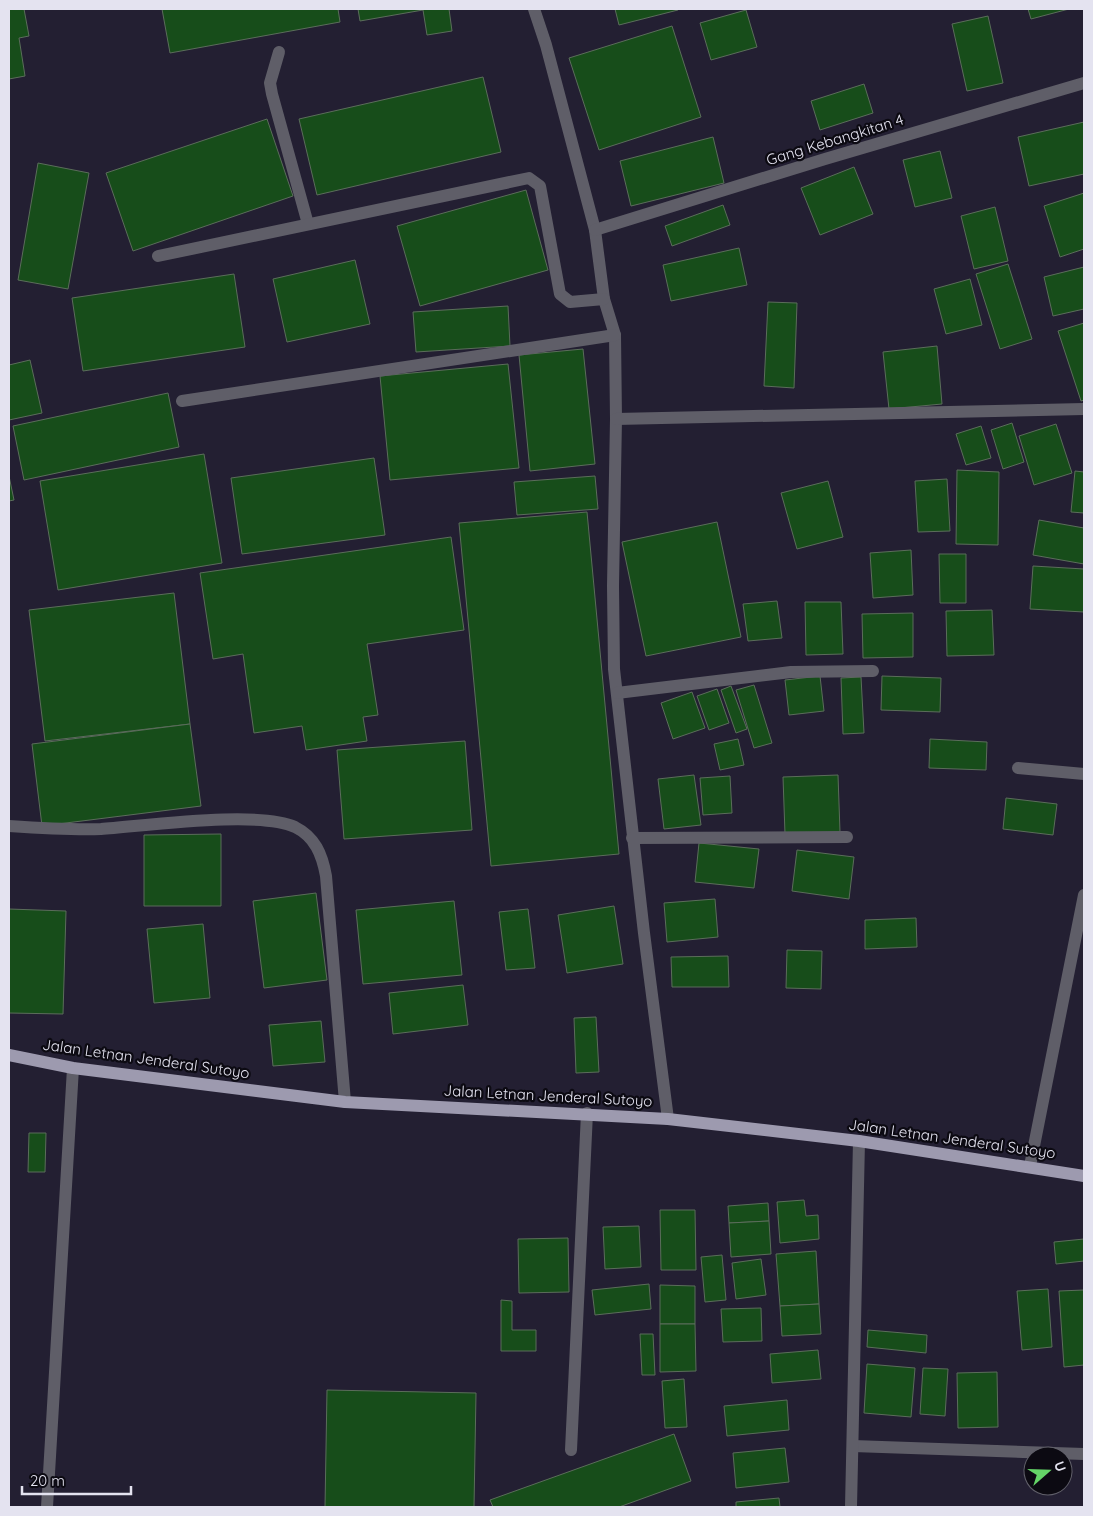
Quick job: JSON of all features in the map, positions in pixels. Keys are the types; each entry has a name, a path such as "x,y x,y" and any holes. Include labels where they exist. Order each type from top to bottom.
{"main road":[{"name":"Jalan Letnan Jenderal Sutoyo","path":"9,1055 73,1068 345,1102 587,1113 668,1119 858,1142 1030,1166 1084,1176"}],"street":[{"path":"534,9 546,45 595,230 604,299 615,335 616,419 613,586 617,692 632,838 668,1119"},
{"path":"279,52 270,83 308,224"},
{"name":"Gang Kebangkitan 4","path":"595,230 825,159 1084,83"},
{"path":"158,256 529,178 540,186 560,294 570,302 604,299"},
{"path":"182,401 615,335"},
{"path":"616,419 1084,409"},
{"path":"617,692 791,672 873,671"},
{"path":"1018,768 1084,774"},
{"path":"9,826 98,829 248,820 277,821 294,827 310,837 322,856 326,876 345,1102"},
{"path":"632,838 847,837"},
{"path":"1030,1166 1082,926 1084,896"},
{"path":"47,1507 73,1068"},
{"path":"571,1450 587,1113"},
{"path":"851,1507 858,1142"},
{"path":"853,1446 1084,1454"}],"building":[{"path":"9,9 24,9 29,36 19,38 25,76 9,79"},
{"path":"162,9 338,9 340,22 170,53"},
{"path":"358,9 449,9 452,31 427,35 423,10 360,21"},
{"path":"615,9 677,9 678,10 619,25"},
{"path":"1028,9 1069,9 1031,19"},
{"path":"746,10 757,47 711,60 700,23"},
{"path":"988,16 1003,83 967,91 952,24"},
{"path":"672,26 701,117 599,150 569,58"},
{"path":"483,77 501,152 317,195 299,119"},
{"path":"864,84 873,113 820,130 811,101"},
{"path":"267,119 293,196 133,251 106,173"},
{"path":"1084,122 1084,174 1029,186 1018,137"},
{"path":"713,137 724,183 631,206 620,161"},
{"path":"940,151 952,198 915,207 903,160"},
{"path":"38,163 89,173 68,289 18,280"},
{"path":"854,167 873,214 820,235 801,188"},
{"path":"526,190 548,270 420,306 397,226"},
{"path":"1084,193 1084,249 1060,257 1044,206"},
{"path":"723,205 730,225 672,246 665,226"},
{"path":"995,207 1008,261 974,269 961,216"},
{"path":"739,248 747,285 671,301 663,265"},
{"path":"355,260 370,324 287,342 273,279"},
{"path":"1008,264 1032,339 1000,349 976,274"},
{"path":"1084,267 1084,309 1053,316 1044,277"},
{"path":"234,274 245,347 83,371 72,298"},
{"path":"970,279 982,325 946,334 934,289"},
{"path":"768,302 797,303 794,388 764,386"},
{"path":"508,306 510,346 416,352 413,312"},
{"path":"1084,323 1084,400 1081,401 1058,331"},
{"path":"937,346 942,404 889,409 883,352"},
{"path":"583,349 595,464 530,471 519,355"},
{"path":"30,360 42,413 9,420 9,365"},
{"path":"508,364 519,468 390,480 380,376"},
{"path":"168,393 179,447 24,480 13,426"},
{"path":"1012,423 1024,462 1003,469 991,430"},
{"path":"1056,424 1072,473 1034,485 1019,436"},
{"path":"981,426 991,458 966,465 956,434"},
{"path":"204,454 222,563 58,590 40,481"},
{"path":"374,458 385,535 242,554 231,478"},
{"path":"957,470 999,472 998,545 956,544"},
{"path":"1075,471 1084,472 1084,513 1071,512"},
{"path":"9,476 14,500 9,501"},
{"path":"595,476 598,509 517,515 514,482"},
{"path":"947,479 950,531 918,532 915,481"},
{"path":"828,481 843,537 797,549 781,493"},
{"path":"587,512 619,854 491,866 459,523"},
{"path":"1039,520 1084,528 1084,564 1033,555"},
{"path":"717,522 741,637 646,656 622,542"},
{"path":"451,537 464,630 367,644 378,715 363,717 367,741 306,750 302,726 254,733 243,654 213,659 200,573"},
{"path":"911,550 913,595 873,598 870,553"},
{"path":"939,554 966,554 966,603 940,603"},
{"path":"1033,566 1084,569 1084,612 1030,609"},
{"path":"174,593 190,724 45,741 29,610"},
{"path":"777,601 782,638 748,641 743,604"},
{"path":"805,602 841,602 843,654 806,655"},
{"path":"992,610 994,655 947,656 946,611"},
{"path":"913,613 913,657 863,658 862,614"},
{"path":"820,676 824,711 789,715 785,680"},
{"path":"882,676 941,678 940,712 881,710"},
{"path":"861,677 864,733 843,734 841,678"},
{"path":"754,685 772,743 754,748 736,690"},
{"path":"731,686 747,729 736,733 721,690"},
{"path":"717,689 729,723 709,730 697,696"},
{"path":"692,692 705,728 673,739 661,703"},
{"path":"190,724 201,806 42,826 32,744"},
{"path":"738,739 744,765 720,770 714,744"},
{"path":"930,739 987,742 986,770 929,768"},
{"path":"465,741 472,830 344,839 337,750"},
{"path":"694,775 701,825 664,829 658,779"},
{"path":"838,775 840,832 785,834 783,777"},
{"path":"730,776 732,813 703,815 700,778"},
{"path":"1006,798 1057,804 1053,835 1003,829"},
{"path":"221,834 221,906 144,906 144,835"},
{"path":"699,843 759,849 754,888 695,882"},
{"path":"797,850 854,857 849,899 792,891"},
{"path":"316,893 327,980 264,988 253,901"},
{"path":"715,899 718,937 667,942 664,903"},
{"path":"454,901 462,975 363,984 356,910"},
{"path":"614,906 623,964 567,973 558,915"},
{"path":"9,909 66,911 63,1014 9,1013"},
{"path":"528,909 535,968 506,970 499,912"},
{"path":"916,918 917,947 865,949 865,920"},
{"path":"203,924 210,998 154,1003 147,929"},
{"path":"787,950 822,951 821,989 786,988"},
{"path":"728,956 729,987 672,987 671,957"},
{"path":"463,985 468,1025 393,1034 389,993"},
{"path":"596,1017 599,1072 576,1073 574,1018"},
{"path":"321,1021 325,1062 273,1066 269,1025"},
{"path":"29,1133 46,1133 45,1172 28,1172"},
{"path":"804,1200 806,1216 818,1215 819,1239 780,1243 777,1202"},
{"path":"768,1203 769,1221 729,1223 728,1206"},
{"path":"660,1210 695,1210 696,1270 661,1270"},
{"path":"769,1221 771,1254 731,1257 729,1223"},
{"path":"639,1226 641,1267 605,1269 603,1227"},
{"path":"568,1238 569,1292 519,1293 518,1239"},
{"path":"1084,1239 1084,1261 1056,1264 1054,1242"},
{"path":"816,1251 819,1304 780,1306 776,1254"},
{"path":"722,1255 726,1300 705,1302 701,1257"},
{"path":"761,1259 766,1295 736,1299 732,1263"},
{"path":"649,1284 651,1309 595,1315 592,1290"},
{"path":"660,1285 695,1286 695,1324 660,1324"},
{"path":"1048,1289 1052,1347 1022,1350 1017,1291"},
{"path":"1084,1290 1084,1365 1064,1367 1059,1291"},
{"path":"501,1300 512,1301 512,1330 536,1330 536,1351 501,1351"},
{"path":"819,1304 821,1334 782,1336 780,1306"},
{"path":"761,1308 762,1341 723,1342 721,1309"},
{"path":"660,1324 695,1324 696,1371 660,1372"},
{"path":"868,1330 927,1335 926,1353 867,1347"},
{"path":"640,1334 653,1334 655,1375 642,1375"},
{"path":"818,1350 821,1379 772,1383 770,1354"},
{"path":"867,1364 915,1368 911,1417 864,1413"},
{"path":"923,1368 948,1369 945,1416 920,1414"},
{"path":"997,1372 998,1427 958,1428 957,1373"},
{"path":"684,1379 687,1427 665,1428 662,1381"},
{"path":"327,1390 476,1393 474,1507 325,1507"},
{"path":"787,1400 789,1430 727,1436 724,1406"},
{"path":"674,1434 691,1481 619,1507 493,1507 490,1500"},
{"path":"785,1448 789,1482 736,1488 733,1453"},
{"path":"779,1498 780,1507 736,1507 736,1502"}]}
